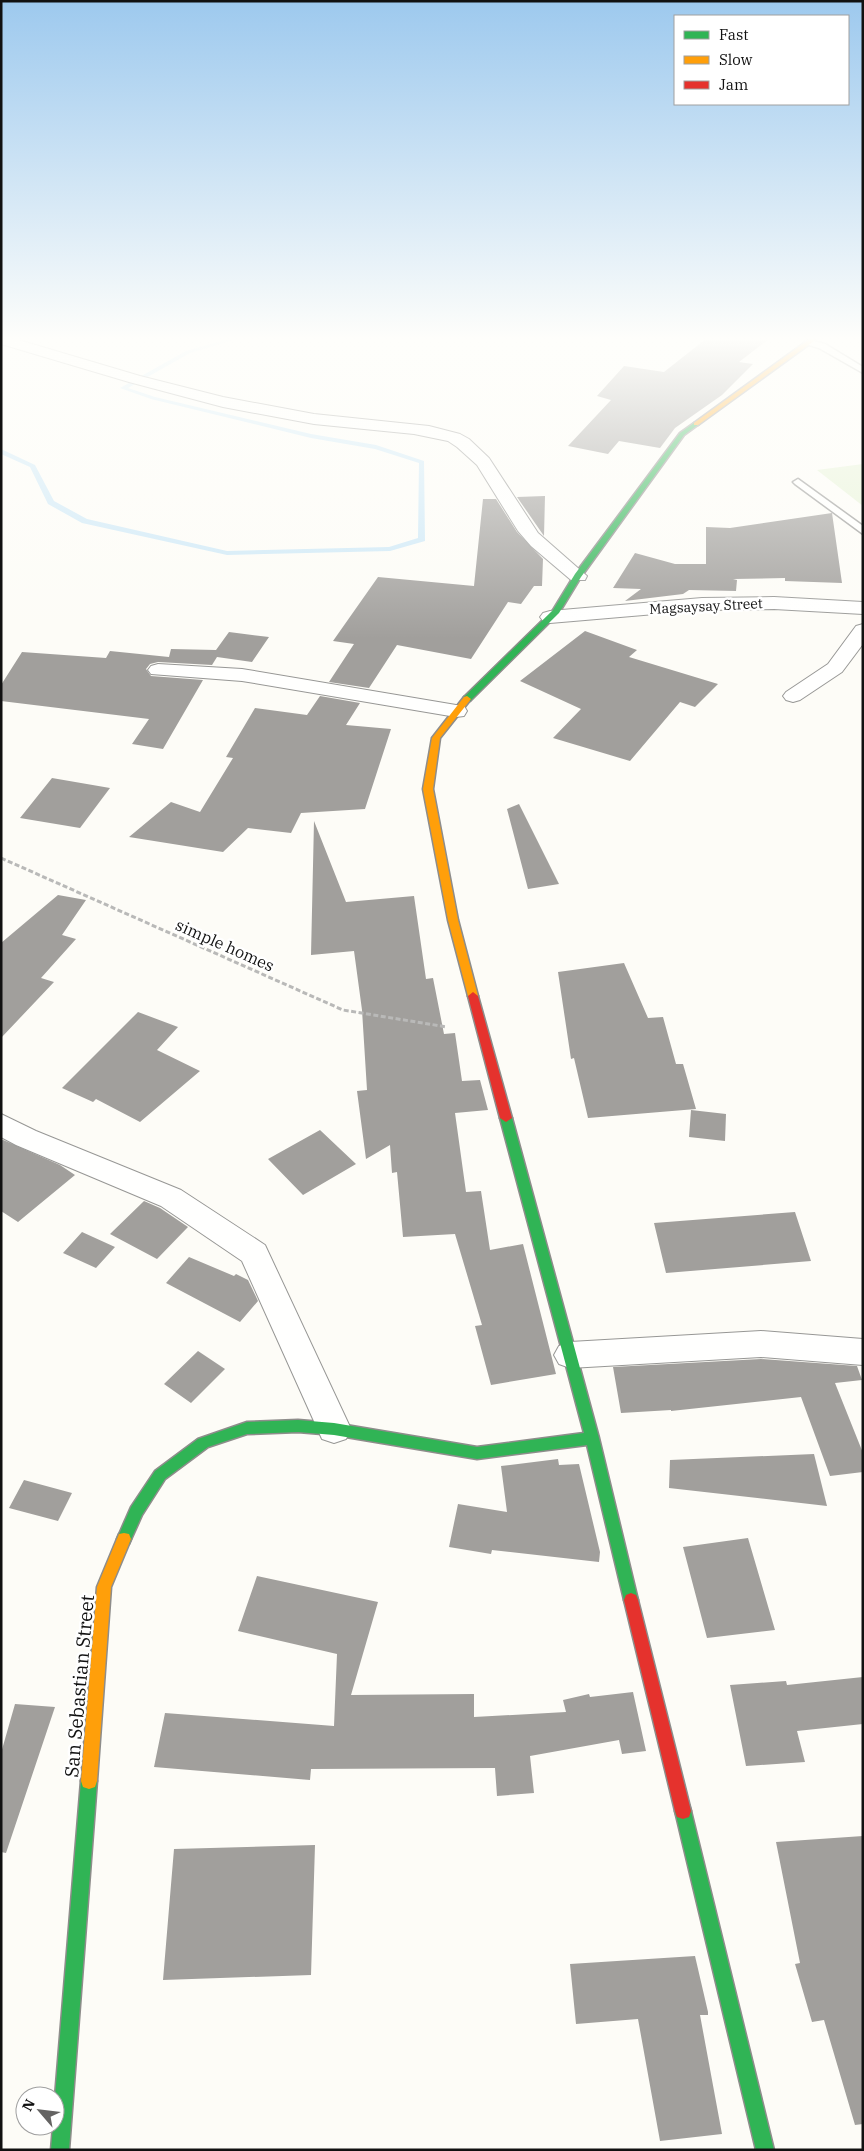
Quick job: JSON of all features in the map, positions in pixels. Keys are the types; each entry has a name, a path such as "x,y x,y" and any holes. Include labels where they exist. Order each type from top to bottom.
{"main road":[{"path":"679,438 550,617 456,711 436,738 428,789 452,920 592,1438 765,2150"},
{"name":"San Sebastian Street","path":"60,2150 104,1587 136,1510 160,1475 204,1443 247,1428 298,1426 334,1429 477,1453 592,1438"}],"street":[{"path":"455,438 463,443 489,468 528,533 578,576"},
{"name":"Magsaysay Street","path":"550,617 702,604 774,603 863,608"},
{"path":"794,696 835,668 863,630"},
{"path":"158,670 242,675 456,711"},
{"path":"1,1124 26,1138 171,1198 254,1253 334,1429"},
{"path":"570,1355 760,1344 863,1352"}],"lane":[{"path":"798,482 863,531"}],"path":[{"name":"simple homes","path":"1,858 343,1010 447,1027"}],"green space":[{"path":"863,464 863,506 817,470"}],"building":[{"path":"575,438 667,438 660,448 619,441 608,454 568,446"},
{"path":"545,496 544,536 517,497"},
{"path":"483,499 496,499 517,532 543,559 542,586 534,586 521,604 508,602 471,659 397,645 369,688 329,682 354,644 333,641 378,577 474,586"},
{"path":"832,513 842,583 785,581 785,578 733,579 737,580 736,591 689,590 683,594 625,601 641,589 613,588 635,553 675,564 706,564 706,527 730,528"},
{"path":"585,631 637,650 629,657 718,684 695,707 680,702 630,761 553,738 581,709 520,681"},
{"path":"229,632 269,637 252,662 217,657 212,665 158,662 150,664 146,669 151,676 203,680 163,749 132,744 149,719 1,701 1,685 22,652 106,658 110,651 169,657 171,649 216,650"},
{"path":"320,696 360,703 346,725 391,729 365,809 301,813 291,833 248,828 223,852 129,837 171,802 200,812 233,758 226,757 255,708 307,715"},
{"path":"52,778 110,788 80,828 20,818"},
{"path":"519,804 559,884 528,889 507,809"},
{"path":"314,821 346,902 414,896 426,979 433,978 444,1034 455,1033 462,1081 480,1080 488,1110 455,1113 466,1192 481,1191 490,1250 523,1244 556,1374 491,1385 475,1326 482,1325 455,1234 403,1237 397,1172 392,1173 390,1145 366,1159 357,1091 367,1090 362,1010 354,951 311,955"},
{"path":"58,895 86,900 62,935 76,939 41,978 54,982 1,1038 1,943"},
{"path":"624,963 648,1018 663,1017 676,1064 683,1064 696,1109 588,1118 574,1058 571,1059 558,972"},
{"path":"138,1012 178,1027 157,1050 200,1071 140,1122 96,1099 93,1102 62,1088"},
{"path":"691,1110 726,1114 725,1141 689,1137"},
{"path":"320,1130 356,1164 303,1195 268,1159"},
{"path":"1,1139 60,1165 75,1175 18,1222 1,1211"},
{"path":"144,1201 160,1208 188,1227 157,1259 110,1234"},
{"path":"795,1212 811,1261 666,1273 654,1223"},
{"path":"82,1232 115,1247 96,1268 63,1253"},
{"path":"189,1257 248,1280 258,1301 240,1322 166,1283"},
{"path":"198,1351 225,1369 191,1403 164,1384"},
{"path":"761,1359 857,1366 862,1380 835,1383 863,1453 863,1472 830,1476 801,1397 671,1411 621,1413 613,1367"},
{"path":"814,1454 827,1506 669,1488 670,1460"},
{"path":"558,1459 559,1465 579,1464 600,1552 599,1562 492,1550 491,1554 449,1547 458,1504 507,1512 501,1466"},
{"path":"24,1480 72,1493 58,1521 9,1508"},
{"path":"748,1538 775,1630 707,1638 683,1547"},
{"path":"257,1576 378,1602 351,1695 474,1694 474,1717 566,1712 563,1700 589,1694 590,1697 633,1692 646,1751 622,1754 619,1740 530,1756 534,1793 497,1796 495,1768 311,1769 310,1780 154,1767 165,1713 334,1726 337,1654 238,1631"},
{"path":"863,1677 863,1724 797,1731 805,1762 746,1766 730,1685 786,1681 787,1685"},
{"path":"15,1704 55,1707 6,1853 1,1852 1,1753"},
{"path":"863,1836 863,2124 855,2125 824,2020 812,2022 795,1964 800,1963 776,1842"},
{"path":"315,1845 311,1975 163,1980 174,1849"},
{"path":"695,1956 708,2012 708,2015 700,2015 722,2134 660,2141 638,2019 576,2024 570,1964"}],"waterway":[{"path":"1,451 33,466 51,502 85,521 227,553 390,549 422,539 422,462 376,447 325,438"}],"traffic: fast":[{"path":"467,699 556,611 578,576 679,438"},
{"path":"506,1118 592,1438 631,1600"},
{"path":"124,1539 136,1511 160,1475 203,1443 247,1428 298,1426 334,1429 477,1453 592,1438"},
{"path":"60,2150 89,1781"},
{"path":"683,1811 765,2150"}],"traffic: slow":[{"path":"467,699 436,738 428,789 453,920 473,996"},
{"path":"89,1781 104,1587 124,1539"}],"traffic: jam":[{"path":"473,996 506,1118"},
{"path":"631,1600 683,1811"}]}
